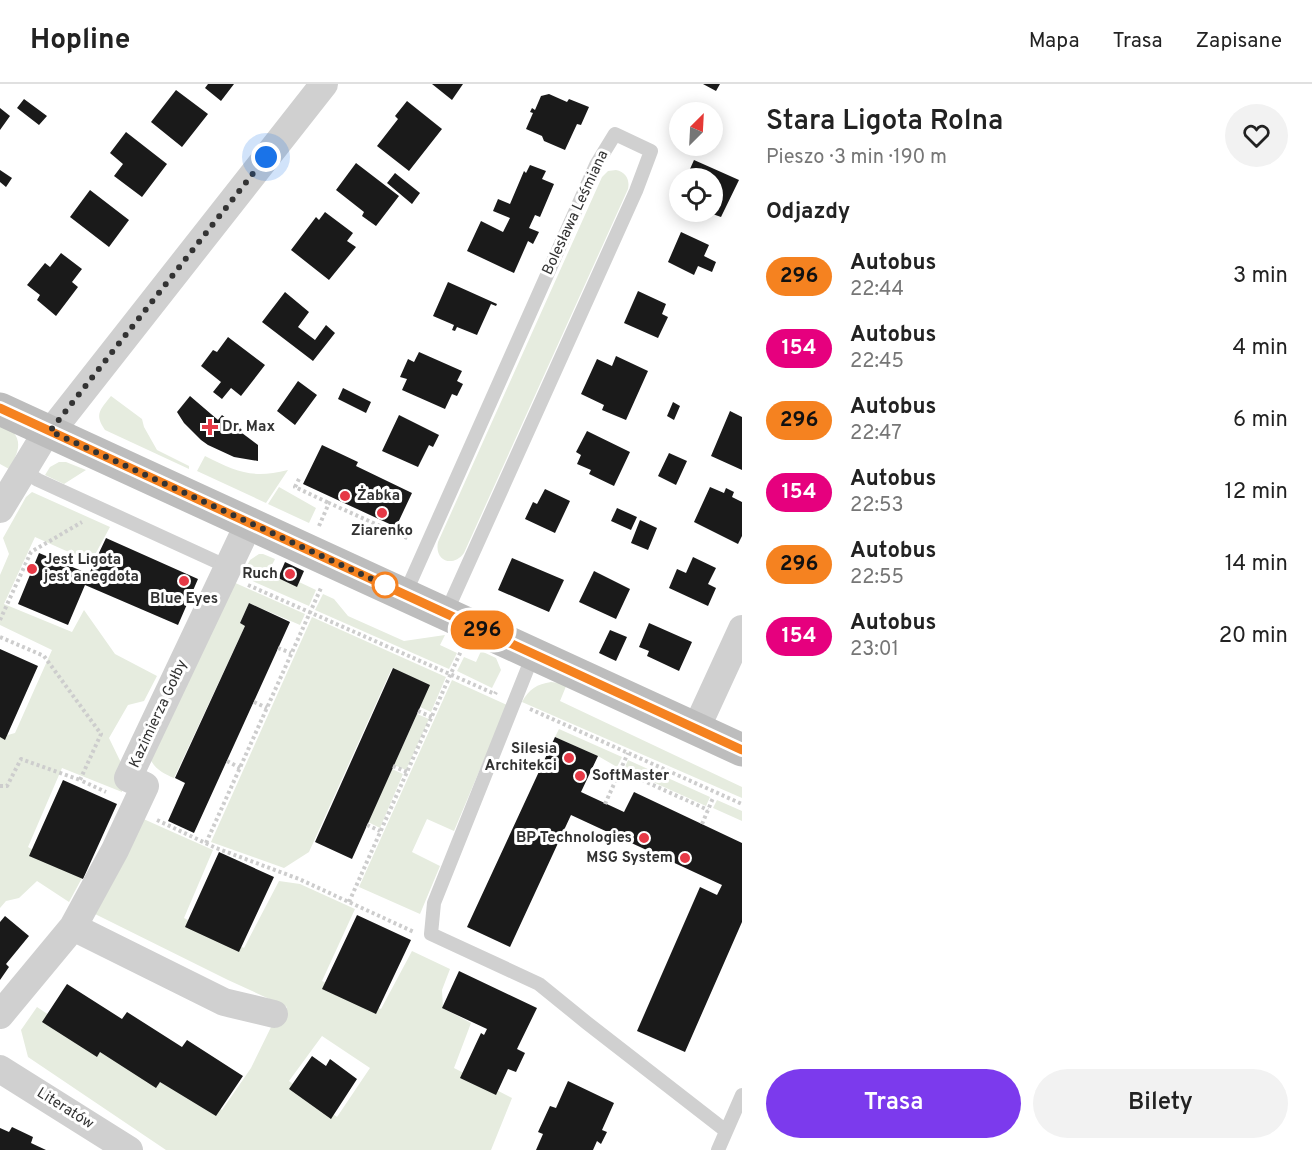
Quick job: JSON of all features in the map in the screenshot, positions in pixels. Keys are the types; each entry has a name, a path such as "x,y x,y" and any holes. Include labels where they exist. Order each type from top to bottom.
{"street":[{"path":"0,508 40,443 324,84"},
{"path":"0,409 742,750"},
{"name":"Kazimierza Gołby","path":"0,1015 73,927 115,850 145,786 128,778 249,523"},
{"path":"696,729 742,630"},
{"path":"73,927 224,1002 274,1014"},
{"name":"Literatów","path":"0,1069 129,1150"}],"lane":[{"name":"Bolesława Leśmiana","path":"405,594 596,165 615,134 651,151 632,202 446,613"},
{"path":"23,471 226,571"},
{"path":"534,655 434,903 431,934 539,984 726,1131"},
{"path":"718,1150 742,1095"}],"path":[{"path":"299,479 294,487 416,543"},
{"path":"316,532 329,503"},
{"path":"0,620 31,552 84,520"},
{"path":"226,571 310,612 495,694 499,686"},
{"path":"206,843 323,582"},
{"path":"0,637 44,656 101,734 80,780"},
{"path":"349,902 465,642"},
{"path":"278,648 291,654"},
{"path":"254,702 267,708"},
{"path":"521,705 742,804"},
{"path":"418,711 432,717"},
{"path":"605,804 628,753"},
{"path":"0,786 7,786 21,759 80,780 247,862 299,879 420,935"},
{"path":"227,761 240,768"},
{"path":"393,766 407,772"},
{"path":"620,770 708,810"},
{"path":"702,824 713,798"},
{"path":"367,825 380,831"},
{"path":"382,927 386,919"}],"shaded area":[{"path":"616,170 626,177 628,189 464,553 455,560 445,560 439,554 438,542 602,177 608,171"},
{"path":"111,396 142,419 157,450 189,466 189,469 105,430 99,416"},
{"path":"0,424 13,432 18,441 17,451 9,469 0,464"},
{"path":"205,456 236,470 254,474 288,470 266,503 197,471"},
{"path":"59,462 66,462 86,470 64,484 45,475 50,467"},
{"path":"279,487 316,508 309,523 268,504"},
{"path":"32,492 110,527 91,562 35,537 4,604 72,632 84,610 115,654 157,676 144,701 128,705 109,738 124,769 122,792 62,768 28,847 82,878 69,902 37,881 19,898 6,901 0,908 0,731 8,735 15,733 52,650 0,625 0,575 9,554 3,538 26,497"},
{"path":"259,554 275,559 269,571 278,578 297,586 299,582 316,590 309,606 241,576 250,560"},
{"path":"231,581 305,614 300,625 249,603 240,623 245,626 174,778 159,770 149,757"},
{"path":"323,594 334,599 348,616 404,641 445,635 440,645 457,653 449,669 315,610"},
{"path":"312,617 446,677 431,712 420,707 429,685 392,668 309,852 284,868 211,842"},
{"path":"481,651 496,658 501,670 492,688 457,671 464,657 476,662"},
{"path":"452,680 507,705 454,831 427,819 412,852 440,866 420,914 359,887"},
{"path":"551,682 567,684 560,701 742,787 742,798 522,702 534,688"},
{"path":"417,714 429,719 406,770 394,765"},
{"path":"559,729 622,757 617,767 555,737"},
{"path":"628,760 710,797 706,806 624,769"},
{"path":"392,769 403,774 380,828 368,822"},
{"path":"717,800 742,811 742,821 713,808"},
{"path":"139,817 213,850 184,918 244,948 279,881 300,884 355,909 322,981 381,1009 412,951 450,969 442,990 443,1008 471,1023 454,1068 512,1098 491,1150 166,1150 28,1057 21,1030 37,1007 101,1050 169,1078 222,1110 251,1068 274,1021 287,1007 95,914","holes":["322,1036 370,1068 337,1117 289,1081"]}],"building":[{"path":"208,84 234,84 221,101 205,88"},
{"path":"432,84 463,84 452,100"},
{"path":"703,84 720,84 716,91"},
{"path":"176,90 208,114 182,147 151,122"},
{"path":"549,94 567,102 569,99 589,107 581,125 577,124 565,150 544,141 542,136 526,129 533,113 530,112 532,108 535,110 541,96"},
{"path":"24,99 47,116 39,125 17,108"},
{"path":"407,101 442,129 409,171 377,146 398,119 395,116"},
{"path":"0,108 10,116 0,130"},
{"path":"126,132 167,164 142,197 114,176 123,164 110,153"},
{"path":"694,160 712,168 690,168"},
{"path":"356,163 399,196 376,226 362,216 364,212 336,190"},
{"path":"530,165 546,171 542,179 554,184 540,217 535,215 529,228 539,232 533,244 528,241 514,273 467,251 481,221 503,232 510,218 493,211 498,199 510,204 524,171 526,173"},
{"path":"0,170 12,178 6,187 0,182"},
{"path":"395,173 420,193 412,204 387,183"},
{"path":"723,173 739,180 723,213"},
{"path":"90,190 129,220 109,247 70,217"},
{"path":"325,212 353,233 347,241 356,247 329,280 291,250 316,217 319,220"},
{"path":"681,232 709,245 704,256 716,262 712,272 698,266 694,275 668,262"},
{"path":"61,253 82,269 72,282 78,287 56,316 37,300 40,295 27,285 45,263 50,267"},
{"path":"448,282 497,304 496,306 491,304 477,335 457,327 455,331 452,330 454,325 433,316"},
{"path":"638,291 666,304 662,314 668,317 658,338 624,323"},
{"path":"285,292 309,312 298,327 315,340 326,325 335,333 313,361 262,322"},
{"path":"228,337 265,365 241,396 231,388 222,399 213,392 221,382 201,366 213,350 217,352"},
{"path":"419,352 462,371 457,381 463,384 457,396 452,394 445,409 402,390 407,379 400,377 408,359 414,362"},
{"path":"616,356 648,371 626,420 602,410 604,405 581,394 597,359 612,366"},
{"path":"298,381 317,395 295,425 277,411"},
{"path":"343,388 371,402 366,413 338,399"},
{"path":"190,396 218,420 222,415 258,445 258,461 234,457 201,440 184,423 177,412"},
{"path":"673,402 680,406 674,420 667,416"},
{"path":"730,411 742,417 742,470 711,456"},
{"path":"399,415 439,435 433,447 429,445 418,467 382,451"},
{"path":"587,431 630,452 614,486 589,474 591,470 577,464 581,455 576,452"},
{"path":"322,445 358,462 356,466 412,493 396,527 303,484"},
{"path":"669,453 687,461 676,485 658,476"},
{"path":"710,487 724,493 726,488 734,492 732,497 742,502 742,536 738,544 694,522"},
{"path":"545,489 570,501 555,533 525,519 533,502 537,504"},
{"path":"617,508 637,517 631,530 611,521"},
{"path":"640,520 657,528 648,550 631,543"},
{"path":"106,538 198,579 178,625 85,585 68,625 18,604 39,553 89,574"},
{"path":"693,557 716,568 708,584 716,588 708,606 669,588 677,569 686,573"},
{"path":"512,558 564,580 549,612 498,590"},
{"path":"285,562 304,571 297,587 278,578"},
{"path":"594,571 630,589 616,619 579,602"},
{"path":"249,603 290,622 194,833 168,821 185,783 175,778 245,626 240,623"},
{"path":"649,623 692,642 679,671 647,656 649,651 639,647"},
{"path":"610,630 627,637 616,661 599,653"},
{"path":"0,649 38,666 5,740 0,737"},
{"path":"393,668 430,685 352,859 315,842"},
{"path":"555,737 598,756 581,792 624,812 634,792 742,843 742,922 685,1052 637,1031 700,887 717,895 722,885 571,815 510,947 467,927"},
{"path":"63,780 117,804 83,879 29,856"},
{"path":"219,852 274,877 239,952 185,927"},
{"path":"357,915 411,940 376,1014 322,989"},
{"path":"5,916 29,936 6,964 9,967 0,980 0,922"},
{"path":"459,971 537,1008 517,1049 525,1053 516,1072 508,1069 496,1095 460,1078 481,1033 484,1035 487,1029 442,1008"},
{"path":"67,984 122,1019 127,1012 182,1047 187,1040 243,1076 216,1116 160,1082 156,1088 100,1052 97,1057 42,1022"},
{"path":"312,1056 326,1066 330,1059 357,1079 331,1119 289,1089"},
{"path":"568,1081 614,1103 602,1130 607,1132 601,1144 597,1141 593,1150 536,1150 543,1134 538,1132 550,1106 556,1108"},
{"path":"12,1127 33,1137 31,1143 46,1150 0,1150 0,1128 9,1132"}],"bus line":[{"name":"296","path":"0,408 742,750"}],"place":[{"name":"Dr. Max","path":"210,427"},
{"name":"Żabka","path":"345,496"},
{"name":"Ziarenko","path":"382,513"},
{"name":"Jest Ligota jest anegdota","path":"32,569"},
{"name":"Ruch","path":"290,574"},
{"name":"Blue Eyes","path":"184,581"},
{"name":"Silesia Architekci","path":"569,758"},
{"name":"SoftMaster","path":"580,776"},
{"name":"BP Technologies","path":"644,838"},
{"name":"MSG System","path":"685,858"}],"route":[{"path":"266,157 50,431 385,585"}]}
